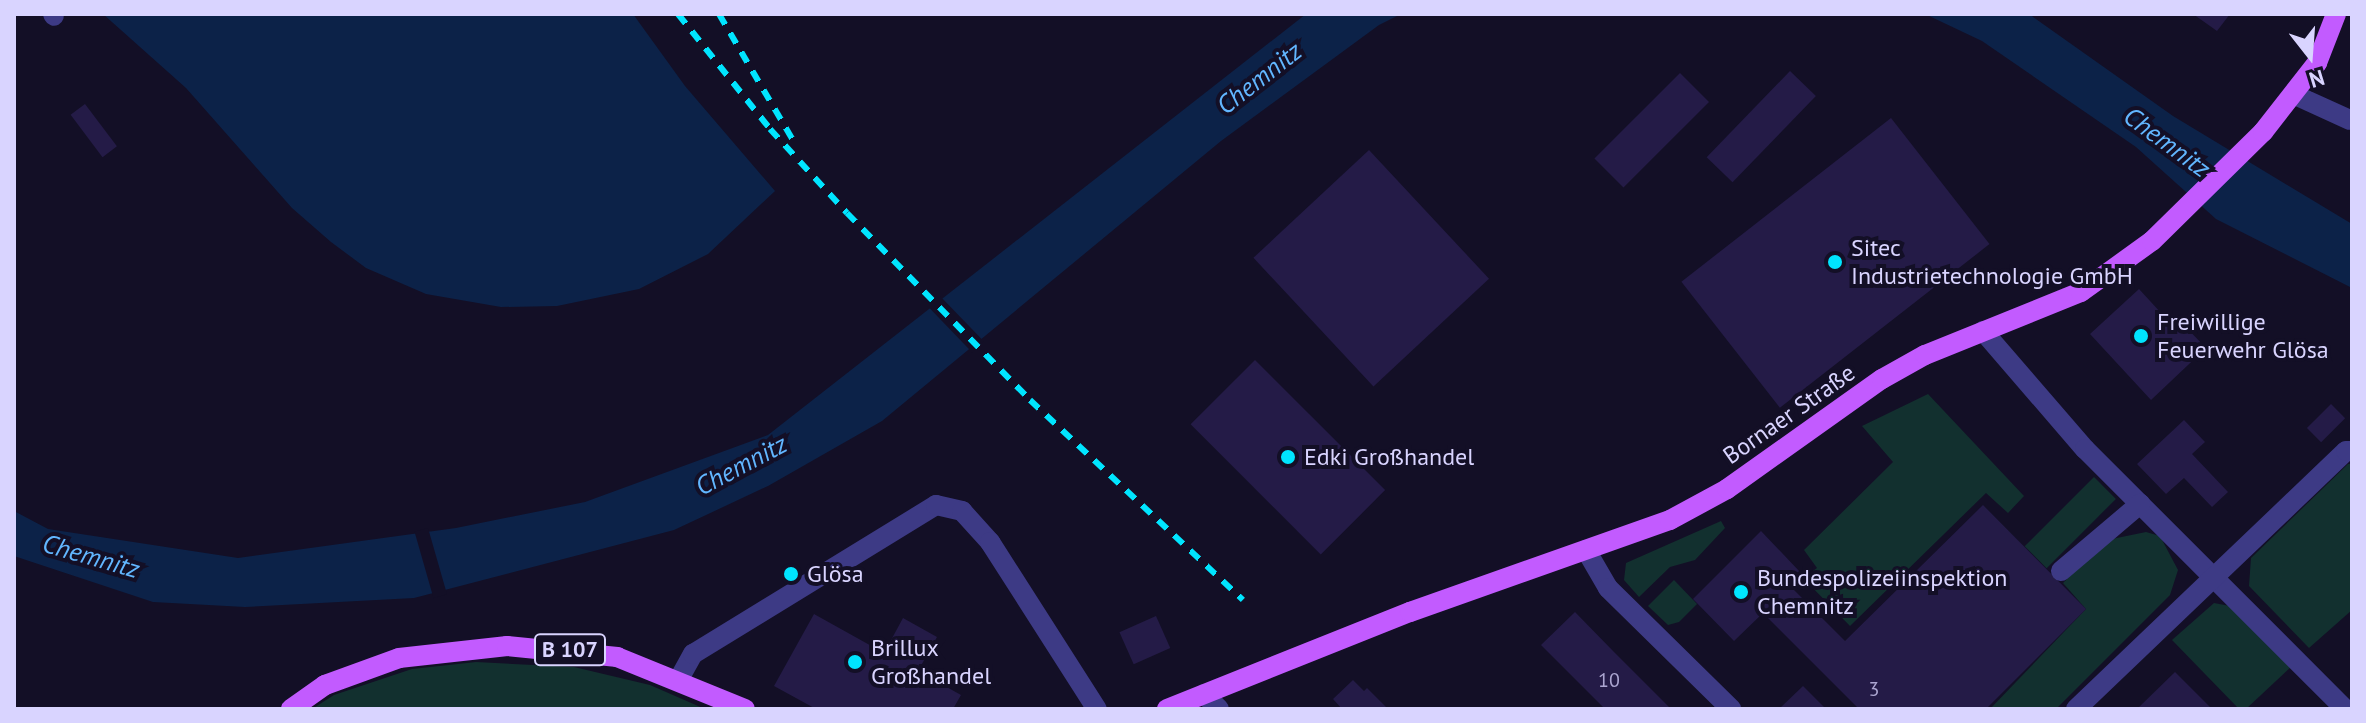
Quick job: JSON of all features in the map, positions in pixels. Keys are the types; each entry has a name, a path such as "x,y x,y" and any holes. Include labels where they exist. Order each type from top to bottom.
{"main road":[{"name":"Bornaer Straße","path":"1167,709 1212,701 1410,612 1701,506 1882,379 1983,331 2081,292 2173,221 2263,132 2317,63 2336,14"},
{"name":"B 107","path":"291,709 359,670 457,649 559,648 617,657 679,679 745,709"}],"lane":[{"path":"2295,95 2350,120"},
{"path":"1983,331 2140,504 2345,709"},
{"path":"2076,709 2216,579 2346,451 2352,451"},
{"path":"2061,571 2140,504"},
{"path":"679,679 693,654 936,505 962,511 990,542 1097,709"},
{"path":"1586,550 1608,588 1731,709"}],"green space":[{"path":"1928,394 2024,496 2008,513 1986,493 1850,626 1803,578 1817,568 1804,550 1893,462 1862,426"},
{"path":"2348,464 2352,464 2352,610 2309,648 2249,586 2251,558"},
{"path":"2094,477 2116,499 2047,568 2025,546"},
{"path":"1721,521 1725,528 1695,560 1670,567 1639,597 1624,580 1626,563"},
{"path":"2146,532 2160,536 2178,570 2170,595 2057,708 1990,709 2086,609 2063,583 2107,540"},
{"path":"1674,580 1697,604 1679,622 1668,625 1648,606"},
{"path":"2214,603 2230,606 2292,666 2246,709 2239,709 2172,640"},
{"path":"476,662 574,667 650,685 705,709 312,709 334,695 412,669"}],"water":[{"path":"103,14 633,14 685,86 775,191 708,254 639,289 557,306 501,307 426,294 366,268 331,242 292,208 186,88"},
{"name":"Chemnitz","path":"1306,14 1401,14 1379,25 1221,141 882,421 768,486 674,530 414,598 245,607 153,602 14,556 14,511 48,529 238,558 456,528 585,502 768,435"},
{"name":"Chemnitz","path":"1925,14 2029,14 2173,116 2352,224 2352,288 2216,219 2136,147 1982,41"}],"pier":[{"path":"940,296 984,341 972,352 928,307"},
{"path":"428,528 447,594 434,598 415,532"}],"building":[{"path":"2193,14 2230,14 2217,31"},
{"path":"1790,71 1816,96 1733,182 1707,157"},
{"path":"1680,73 1709,102 1623,188 1594,159"},
{"path":"85,104 117,146 103,157 71,115"},
{"name":"Sitec Industrietechnologie GmbH","path":"1891,118 1990,244 1780,408 1681,282"},
{"path":"1369,150 1489,279 1373,386 1253,258"},
{"path":"2139,289 2174,327 2181,322 2206,348 2151,400 2090,334"},
{"name":"Edki Großhandel","path":"1255,360 1385,490 1321,554 1191,424"},
{"path":"2331,404 2345,418 2321,442 2307,428"},
{"path":"2184,420 2205,442 2192,454 2228,492 2212,507 2184,478 2166,494 2137,464"},
{"path":"1983,505 2086,609 1986,709 1859,709 1763,613 1734,641 1693,599 1761,531 1801,573 1790,586 1845,641"},
{"path":"1575,612 1671,709 1605,709 1541,645"},
{"name":"Brillux Großhandel","path":"814,614 884,653 903,618 937,637 918,671 961,695 953,709 816,709 774,686"},
{"path":"1156,616 1170,648 1134,664 1119,632"},
{"path":"2175,672 2212,709 2137,709"},
{"path":"1353,680 1364,691 1367,688 1388,709 1342,709 1333,699"},
{"path":"1803,686 1826,709 1779,709"}],"railway":[{"path":"678,14 770,129 847,213 1030,400 1243,600"},
{"path":"719,14 794,142"}],"place":[{"name":"Sitec Industrietechnologie GmbH","path":"1835,262"},
{"name":"Freiwillige Feuerwehr Glösa","path":"2141,336"},
{"name":"Edki Großhandel","path":"1288,457"},
{"name":"Glösa","path":"791,574"},
{"name":"Bundespolizeiinspektion Chemnitz","path":"1741,592"},
{"name":"Brillux Großhandel","path":"855,662"}]}
